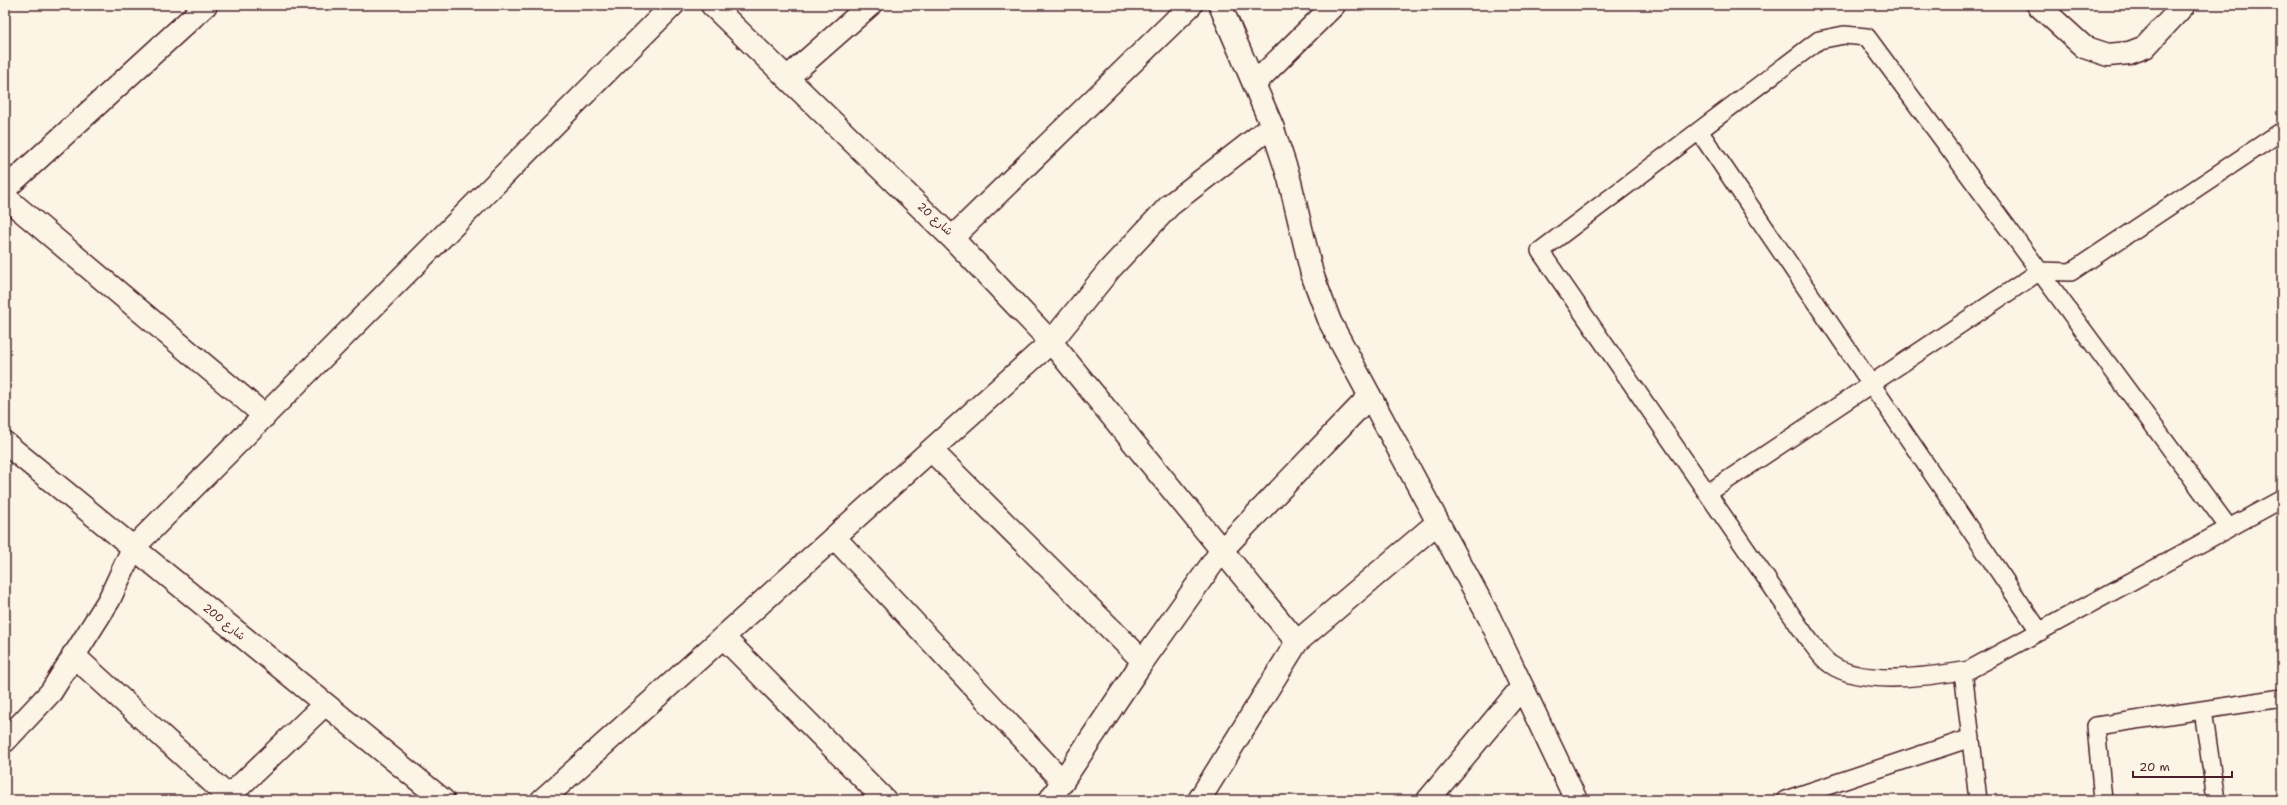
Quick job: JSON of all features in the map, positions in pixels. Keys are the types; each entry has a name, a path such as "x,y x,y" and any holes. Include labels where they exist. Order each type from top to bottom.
{"street":[{"path":"5,189 206,5"},
{"path":"5,741 51,692 109,600 133,548 673,5"},
{"name":"شارع 20","path":"712,5 952,238 1191,5"},
{"path":"787,78 870,5"},
{"path":"1220,5 1272,126 1289,178 1312,274 1330,322 1369,397 1489,617 1576,800"},
{"path":"1254,84 1334,5"},
{"path":"2038,5 2084,47 2108,55 2129,54 2145,47 2184,5"},
{"path":"542,800 724,638 1051,342 1110,269 1165,210 1272,126"},
{"path":"5,198 265,416"},
{"path":"952,238 1051,342 1297,642"},
{"path":"1050,800 1143,661 1222,550 1369,397"},
{"name":"شارع 200","path":"5,443 443,800"},
{"path":"931,450 1143,661"},
{"path":"1199,800 1297,642 1437,523"},
{"path":"834,537 1063,782"},
{"path":"724,638 885,800"},
{"path":"73,655 229,799 325,704"},
{"path":"1428,800 1522,687"}],"lane":[{"path":"2229,528 1868,37 1844,35 1819,40 1540,250 1806,636 1830,664 1863,678 1926,676 1969,670 2040,632 2282,499"},
{"path":"1699,131 2040,632"},
{"path":"1708,493 2040,271 2071,272 2282,131"},
{"path":"1963,671 1978,800"},
{"path":"2103,800 2096,726 2282,698"},
{"path":"2203,710 2216,800"},
{"path":"1785,800 1971,738"}]}
